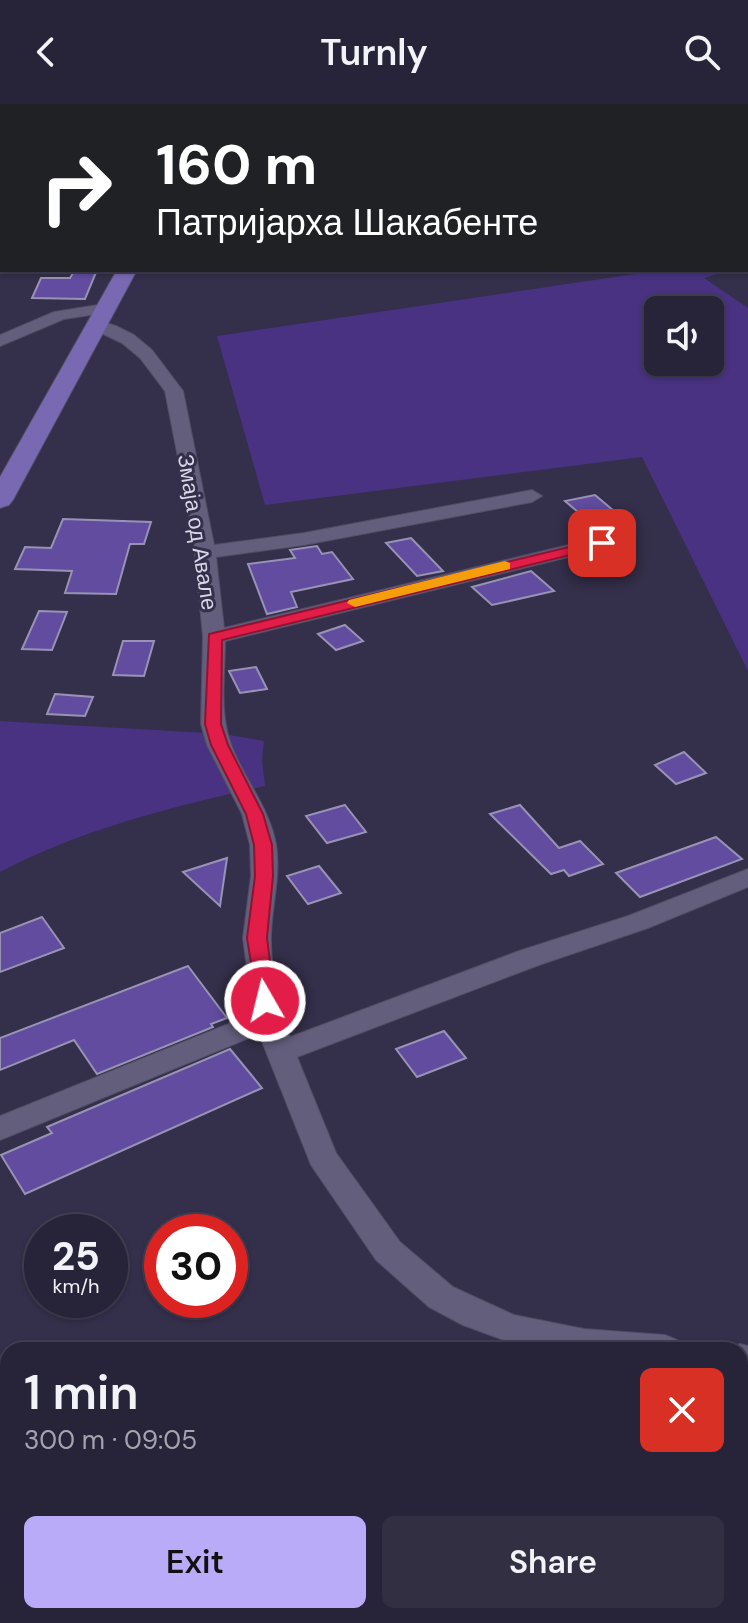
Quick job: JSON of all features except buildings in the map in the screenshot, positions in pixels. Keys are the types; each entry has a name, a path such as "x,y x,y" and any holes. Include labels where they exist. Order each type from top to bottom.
{"main road":[{"path":"0,500 126,272"}],"street":[{"path":"0,341 60,315 100,317"},
{"name":"Змаја од Авале","path":"100,317 110,329 146,354 174,391 203,534 214,637 213,724 223,752 255,814 263,845 264,876 257,938 268,1019 322,1157 388,1251 441,1297 475,1315 513,1329 579,1342"},
{"path":"203,553 304,539 532,496"},
{"path":"214,637 602,543"},
{"path":"280,1052 529,958 638,922 748,877"},
{"path":"0,1129 268,1019"}],"shaded area":[{"path":"649,272 724,272 704,278 748,308 748,671 642,457 265,505 217,336"},
{"path":"0,721 224,734 264,741 262,760 265,786 96,831 0,872"}],"slow traffic":[{"path":"355,603 505,566"}],"route":[{"path":"265,1001 257,938 264,876 263,845 255,814 219,745 213,724 214,637 602,543"}]}
